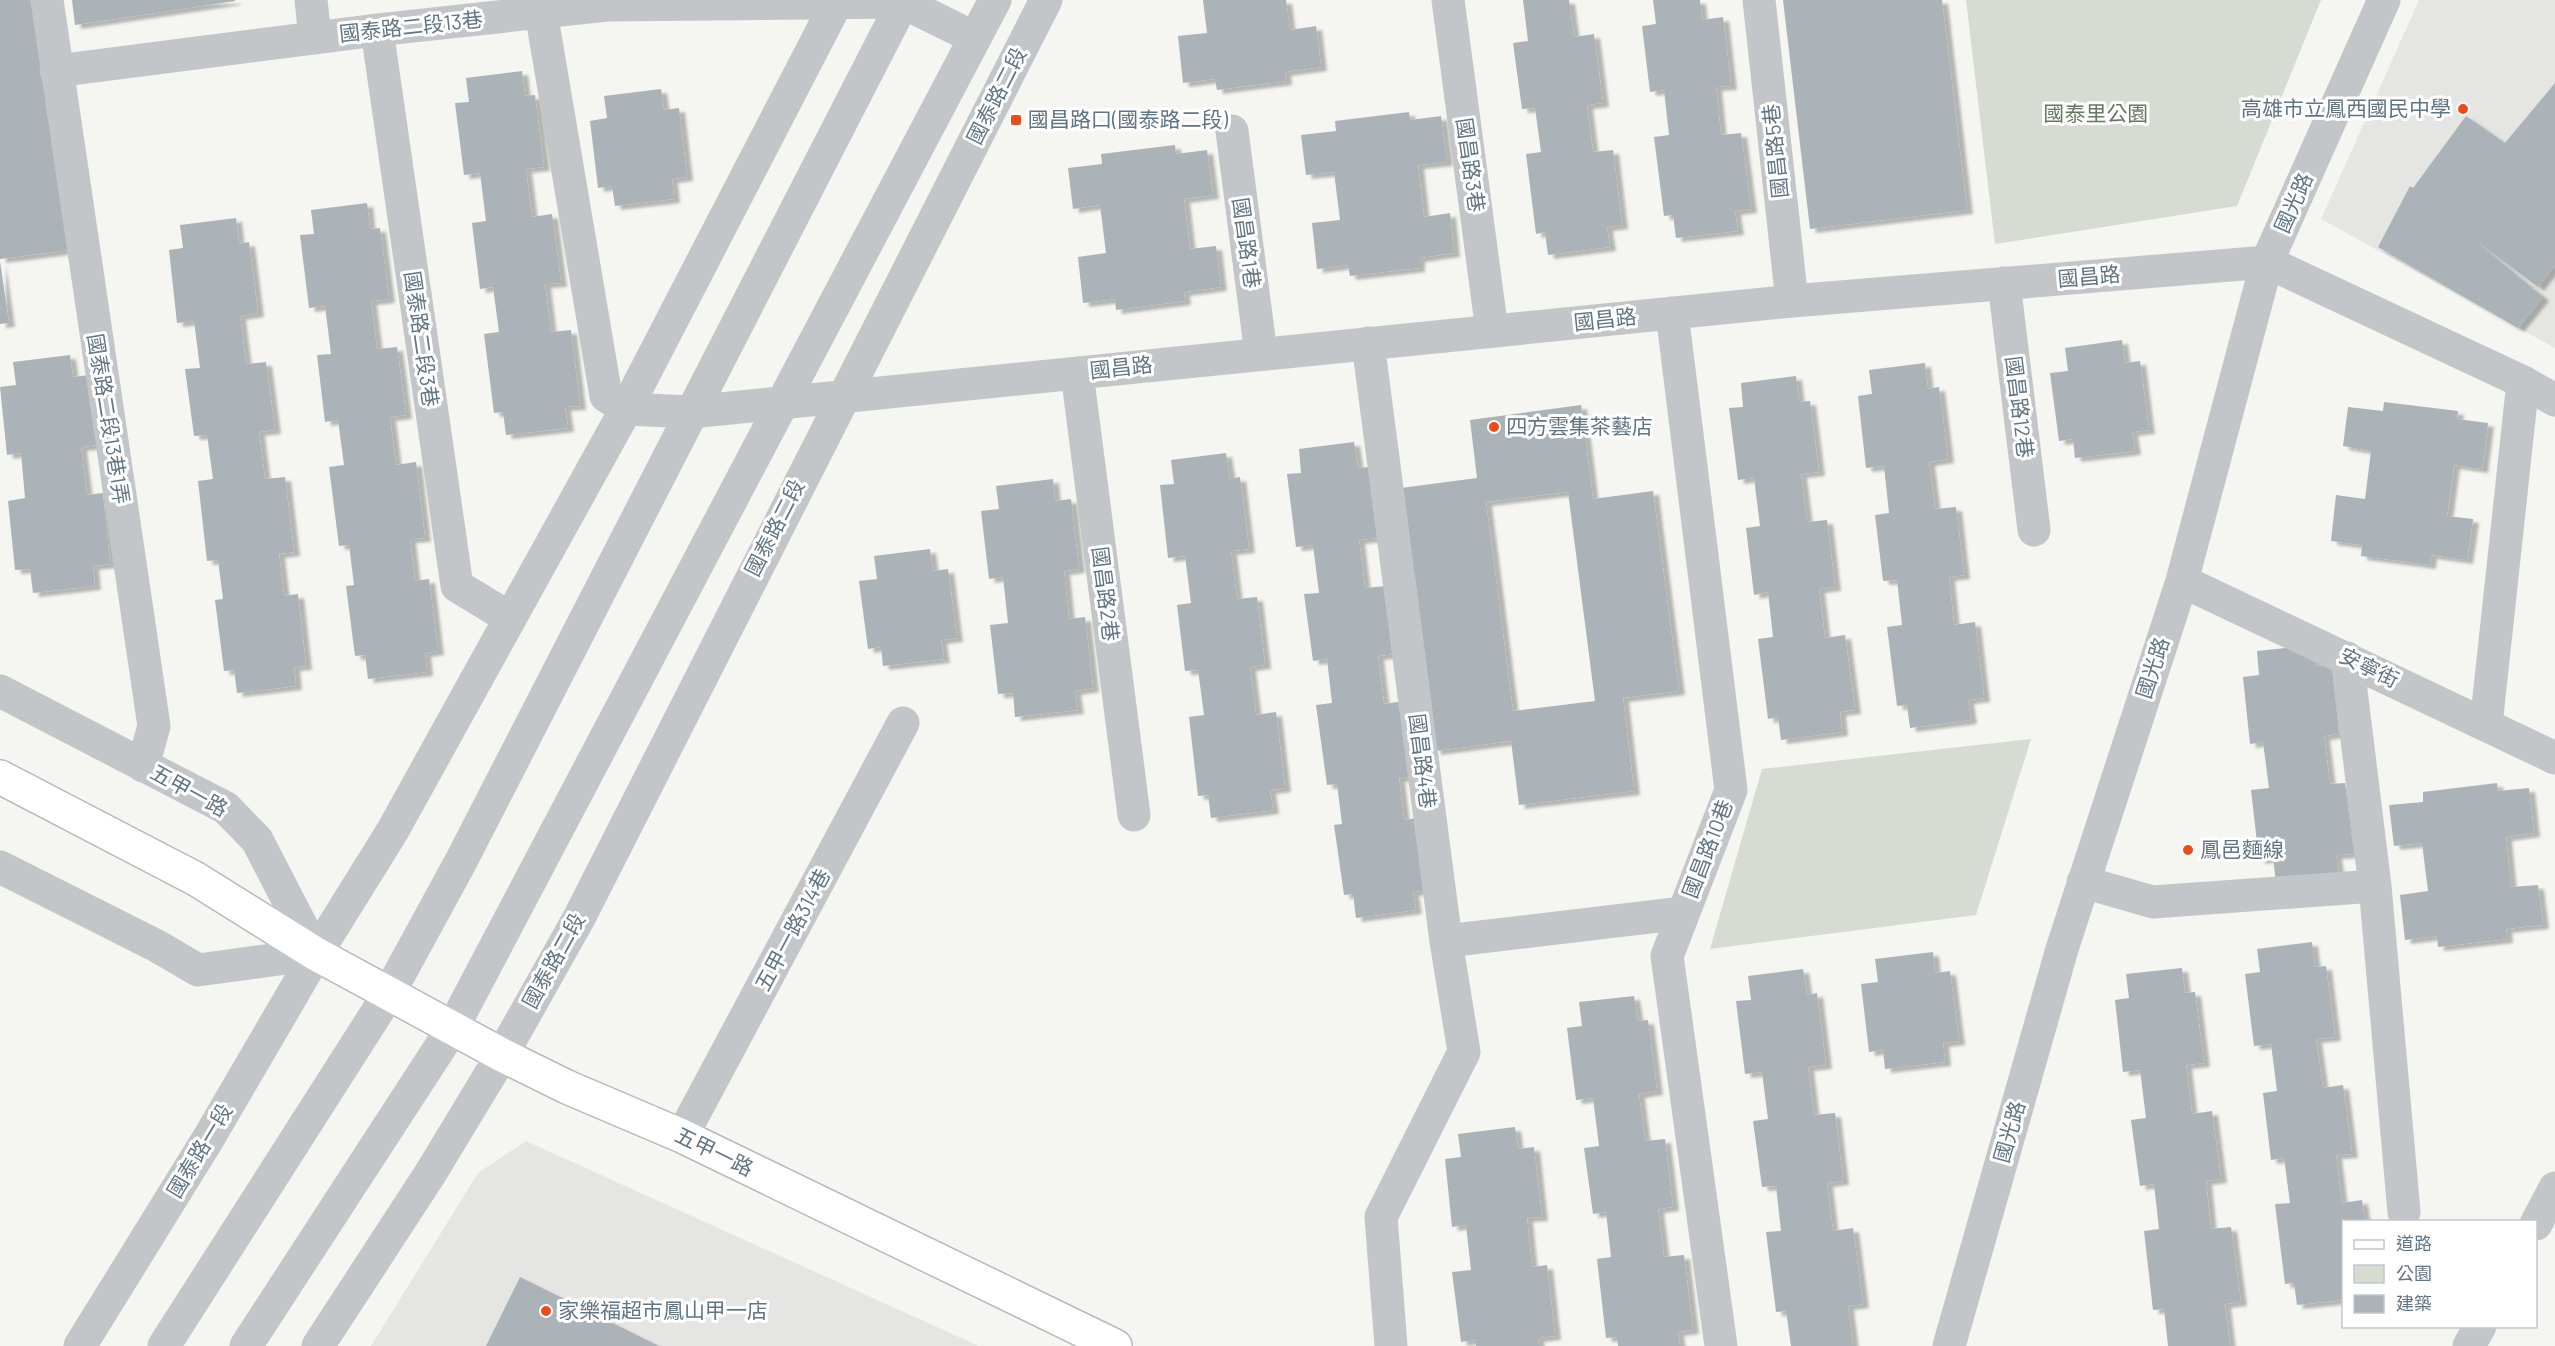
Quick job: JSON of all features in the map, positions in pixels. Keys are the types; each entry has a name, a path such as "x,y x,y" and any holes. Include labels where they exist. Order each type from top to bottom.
{"main road":[{"name":"五甲一路","path":"0,777 196,879 316,954 502,1055 567,1087 682,1136 1114,1346"}],"street":[{"name":"國泰路二段13巷1弄","path":"47,0 154,726 143,766"},
{"path":"311,0 315,38"},
{"path":"246,1346 452,1029 995,0"},
{"name":"國泰路二段","path":"502,1055 579,918 1046,0"},
{"name":"國昌路3巷","path":"1448,0 1492,331"},
{"name":"國昌路5巷","path":"1759,0 1792,301"},
{"name":"國光路","path":"1949,1346 2083,882 2182,581 2267,262 2384,0"},
{"name":"國泰路二段13巷","path":"56,71 377,30 541,12 606,2 903,1 975,38"},
{"path":"164,1346 388,995 464,854 903,1"},
{"path":"0,867 157,946 198,970 316,954 393,830 626,409 837,2"},
{"path":"541,12 606,396 626,409"},
{"name":"國泰路二段3巷","path":"377,30 457,586 510,618"},
{"name":"國昌路1巷","path":"1232,131 1261,354"},
{"name":"國昌路","path":"626,409 691,412 781,404 1792,301 2267,262 2523,382 2555,400"},
{"name":"國昌路12巷","path":"2004,284 2034,530"},
{"name":"國昌路10巷","path":"1672,313 1731,790 1667,956 1721,1346"},
{"name":"國昌路4巷","path":"1368,343 1446,941 1464,1052 1382,1217 1391,1346"},
{"name":"國昌路2巷","path":"1077,373 1134,815"},
{"path":"2486,725 2523,382"},
{"name":"安寧街","path":"2182,581 2555,758"},
{"path":"2347,658 2375,886 2404,1212"},
{"name":"五甲一路","path":"0,691 226,808 257,840 316,954"},
{"name":"五甲一路314巷","path":"682,1136 903,723"},
{"path":"2083,882 2153,902 2375,886"},
{"path":"1446,941 1683,913"},
{"name":"國泰路一段","path":"80,1346 208,1139 316,954"},
{"path":"318,1346 430,1174 502,1055"},
{"path":"2537,1220 2555,1188"},
{"path":"2469,1346 2479,1328"}],"shaded area":[{"name":"高雄市立鳳西國民中學","path":"2419,0 2555,0 2555,348 2321,219"},
{"path":"526,1141 979,1346 371,1346 478,1173"}],"green space":[{"name":"國泰里公園","path":"1966,0 2321,0 2237,206 1995,244"},
{"path":"2031,739 1976,915 1710,949 1762,769"}],"building":[{"path":"0,0 39,0 70,250 0,259"},
{"path":"72,0 235,0 235,1 75,25"},
{"path":"1203,0 1286,0 1290,30 1316,26 1321,67 1285,72 1286,81 1217,90 1215,79 1183,83 1178,36 1207,33"},
{"path":"1523,0 1569,0 1574,37 1594,34 1603,103 1587,105 1593,152 1613,150 1622,225 1607,227 1610,247 1548,255 1545,232 1536,234 1526,154 1541,152 1535,108 1522,109 1513,43 1528,41"},
{"path":"1653,0 1700,0 1702,20 1723,17 1731,86 1716,87 1721,135 1741,133 1751,209 1735,211 1738,231 1676,238 1673,215 1664,216 1654,137 1669,135 1664,90 1650,92 1642,26 1656,24"},
{"path":"1783,0 1942,0 1967,210 1810,229"},
{"path":"522,71 525,96 535,95 544,167 526,169 532,217 552,214 561,283 545,284 551,332 571,330 580,406 565,407 568,428 506,435 503,412 494,413 484,334 499,332 493,287 480,289 472,223 486,221 480,173 464,175 455,103 469,102 466,78"},
{"path":"2555,83 2555,265 2538,287 2471,237 2543,297 2518,328 2378,247 2410,186 2413,188 2466,116 2505,143"},
{"path":"661,89 664,110 679,108 687,177 672,179 674,199 615,206 612,186 598,188 590,121 607,118 604,96"},
{"path":"1409,112 1410,120 1441,116 1447,162 1418,165 1424,217 1450,213 1454,253 1419,258 1419,268 1350,276 1348,265 1317,269 1312,223 1340,220 1334,172 1306,175 1301,135 1336,131 1335,121"},
{"path":"1175,145 1176,154 1207,150 1213,195 1184,199 1190,249 1216,246 1221,287 1184,292 1185,301 1116,310 1115,299 1083,303 1078,257 1106,253 1100,205 1073,209 1068,168 1102,164 1101,154"},
{"path":"367,203 370,229 380,228 389,299 371,301 377,349 397,347 406,415 390,417 396,465 416,462 425,538 410,539 415,581 429,579 438,651 425,653 427,672 368,679 365,655 355,656 346,586 354,585 349,545 339,546 329,467 344,465 338,420 325,422 317,355 331,354 325,306 309,308 300,235 314,234 311,210"},
{"path":"236,218 239,244 249,242 258,313 240,316 246,364 266,362 275,430 259,432 265,479 285,477 294,552 279,554 284,596 298,594 306,666 294,667 296,686 237,693 234,670 224,671 215,600 223,599 218,560 207,561 198,481 213,479 207,435 194,436 185,369 200,368 194,321 177,323 169,250 183,248 180,225"},
{"path":"0,261 9,323 0,324"},
{"path":"2122,340 2125,363 2140,361 2149,430 2132,432 2135,451 2075,458 2073,439 2059,441 2050,373 2068,371 2065,348"},
{"path":"70,355 73,377 89,375 97,445 81,447 87,495 103,493 110,564 93,566 95,586 33,593 30,569 15,570 8,501 25,498 21,453 7,455 0,387 16,385 13,362"},
{"path":"1925,363 1928,389 1939,387 1948,459 1929,462 1935,509 1956,507 1964,575 1949,577 1954,625 1975,622 1984,698 1968,700 1971,720 1910,728 1907,705 1897,706 1887,627 1902,625 1897,580 1883,581 1875,515 1889,513 1884,466 1866,468 1858,396 1872,394 1869,370"},
{"path":"1796,376 1799,402 1810,401 1819,472 1801,474 1807,522 1827,520 1835,587 1819,589 1825,638 1845,635 1855,710 1840,712 1842,732 1781,740 1778,717 1768,719 1758,639 1773,637 1768,592 1754,595 1746,528 1760,526 1754,478 1738,480 1729,408 1743,407 1741,383"},
{"path":"2384,402 2458,411 2457,419 2488,423 2482,469 2454,465 2447,516 2473,519 2467,560 2431,555 2430,565 2361,556 2362,545 2331,541 2336,495 2365,499 2371,451 2343,446 2348,407 2383,411"},
{"path":"1581,405 1593,499 1653,491 1679,691 1623,698 1634,791 1519,805 1511,741 1435,751 1401,488 1477,478 1470,420","holes":["1568,492 1595,701 1513,711 1486,502"]},
{"path":"1354,442 1358,468 1369,467 1377,538 1359,540 1365,588 1386,586 1394,654 1378,656 1384,704 1404,701 1414,777 1399,778 1404,820 1417,818 1426,890 1413,892 1416,910 1356,918 1353,894 1344,895 1334,825 1342,824 1337,784 1327,785 1316,705 1332,703 1327,659 1313,661 1304,594 1319,593 1313,545 1296,547 1287,474 1301,473 1299,449"},
{"path":"1226,453 1230,479 1240,477 1249,549 1231,551 1237,599 1257,597 1265,665 1250,667 1256,715 1276,712 1285,788 1270,790 1273,810 1211,818 1208,795 1198,796 1189,717 1204,715 1198,670 1185,671 1177,605 1191,603 1185,556 1168,558 1160,485 1174,484 1171,460"},
{"path":"1053,479 1055,501 1071,499 1079,569 1064,571 1069,619 1085,617 1093,688 1075,691 1078,710 1015,717 1013,693 998,694 990,625 1008,623 1003,577 989,579 981,511 999,509 996,486"},
{"path":"930,549 933,571 948,569 957,638 941,640 944,659 883,666 881,647 868,649 859,581 877,579 874,556"},
{"path":"2313,645 2316,666 2332,665 2339,734 2324,736 2330,784 2345,783 2354,854 2336,855 2339,875 2276,882 2273,858 2259,860 2251,790 2269,788 2263,742 2250,744 2243,677 2259,675 2257,651"},
{"path":"2497,783 2498,791 2529,788 2534,833 2506,837 2511,887 2538,885 2543,925 2506,929 2507,939 2438,947 2437,936 2405,940 2400,895 2428,891 2422,843 2394,846 2389,805 2423,802 2423,792"},
{"path":"2312,942 2315,967 2326,966 2335,1037 2316,1039 2323,1088 2343,1085 2352,1154 2336,1155 2342,1203 2362,1200 2365,1220 2342,1220 2342,1300 2297,1305 2294,1283 2285,1284 2275,1204 2290,1203 2284,1158 2271,1160 2263,1093 2277,1091 2271,1044 2254,1046 2245,974 2260,972 2257,949"},
{"path":"1933,952 1935,973 1950,971 1959,1041 1943,1043 1945,1062 1885,1069 1883,1050 1869,1052 1861,984 1878,982 1875,959"},
{"path":"2182,968 2185,993 2195,992 2204,1063 2186,1065 2192,1114 2212,1111 2221,1179 2206,1181 2211,1229 2231,1227 2241,1302 2225,1304 2230,1346 2168,1346 2164,1309 2153,1310 2144,1231 2159,1229 2154,1184 2140,1186 2131,1120 2146,1118 2140,1070 2123,1072 2115,1000 2129,998 2126,974"},
{"path":"1803,969 1807,995 1817,993 1826,1065 1808,1067 1814,1115 1835,1113 1843,1181 1827,1183 1833,1231 1853,1228 1863,1304 1848,1306 1853,1346 1791,1346 1786,1311 1776,1312 1766,1232 1781,1231 1776,1186 1762,1187 1753,1121 1768,1119 1762,1072 1745,1074 1736,1001 1751,1000 1748,976"},
{"path":"1634,996 1638,1021 1648,1020 1657,1091 1639,1094 1645,1141 1665,1139 1673,1207 1658,1209 1664,1257 1684,1255 1693,1330 1678,1332 1680,1346 1618,1346 1617,1337 1606,1338 1597,1259 1611,1257 1606,1212 1593,1214 1584,1148 1599,1146 1593,1098 1576,1100 1567,1028 1582,1026 1579,1002"},
{"path":"1515,1127 1518,1149 1534,1147 1542,1217 1527,1218 1532,1267 1547,1265 1555,1336 1538,1338 1539,1346 1476,1346 1475,1340 1461,1342 1452,1272 1471,1270 1466,1225 1452,1227 1445,1159 1461,1157 1458,1134"},
{"name":"家樂福超市鳳山甲一店","path":"520,1277 659,1346 486,1346"}],"place":[{"name":"高雄市立鳳西國民中學","path":"2463,109"},
{"name":"國昌路口(國泰路二段)","path":"1016,120"},
{"name":"四方雲集茶藝店","path":"1494,427"},
{"name":"鳳邑麵線","path":"2188,850"},
{"name":"家樂福超市鳳山甲一店","path":"546,1311"}]}
